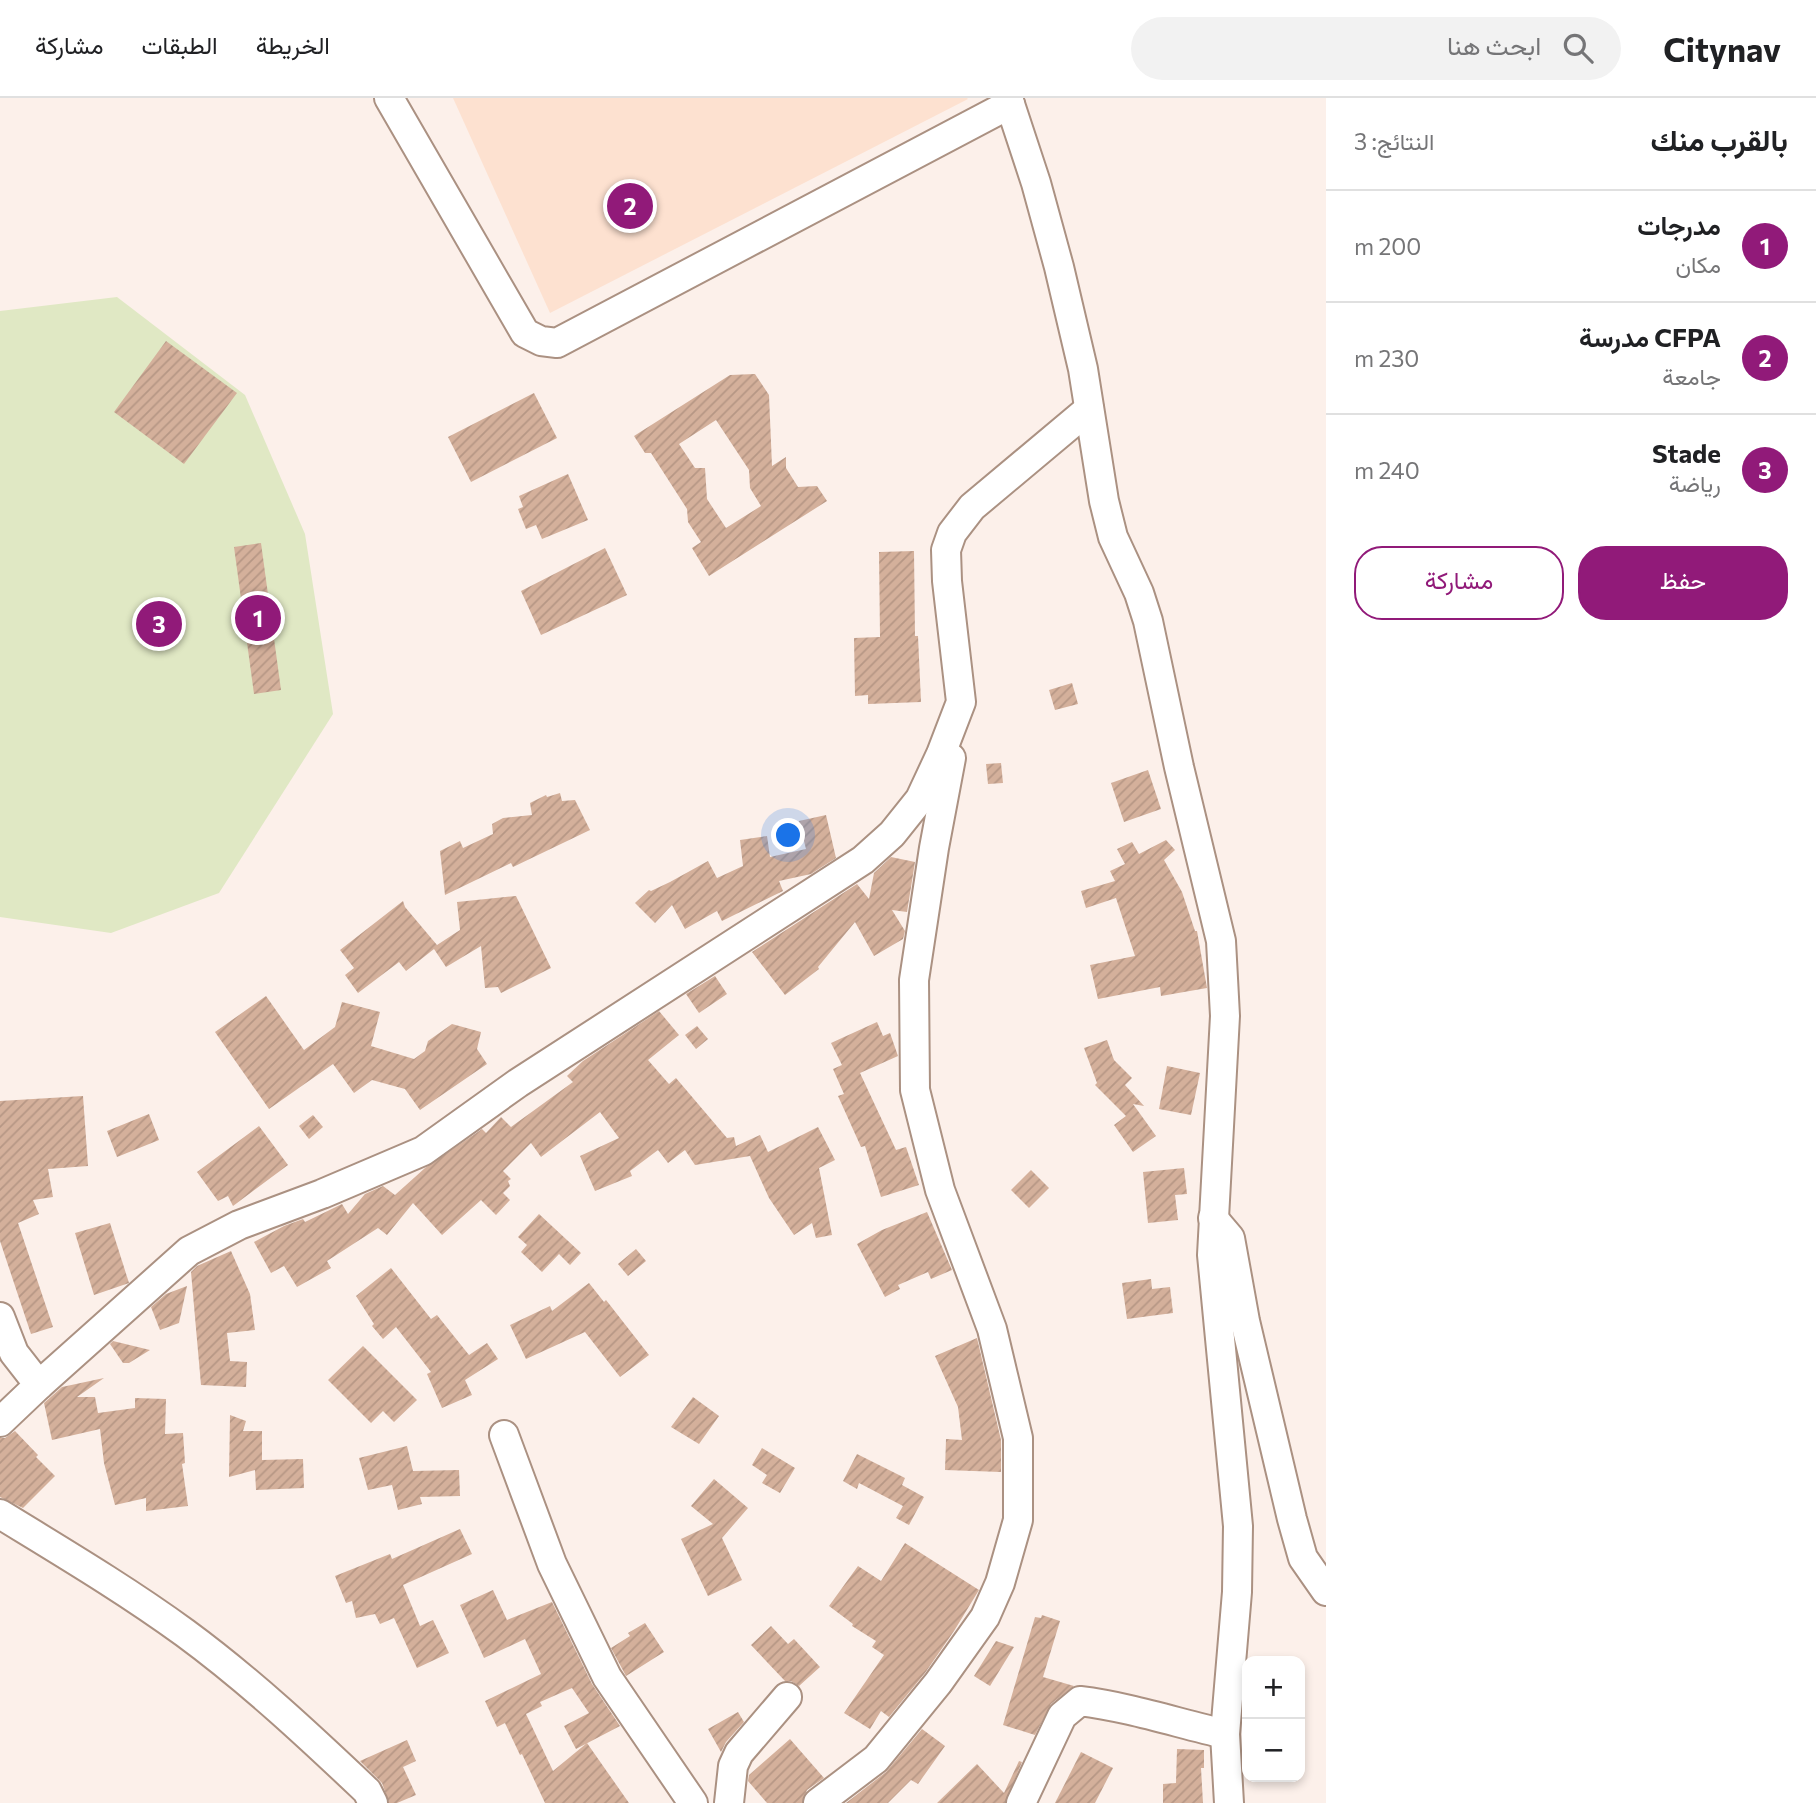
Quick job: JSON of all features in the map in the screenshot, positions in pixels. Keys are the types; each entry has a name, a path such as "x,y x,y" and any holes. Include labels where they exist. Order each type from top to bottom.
{"street":[{"path":"389,98 525,333 541,341 557,343 1009,101 1059,267 1083,369 1104,501 1113,537 1139,593 1148,621 1179,767 1221,941 1225,1016 1213,1218 1213,1280 1238,1526 1237,1592 1225,1734 1229,1803"},
{"path":"818,1803 876,1759 962,1650 985,1617 1000,1583 1018,1520 1018,1438 992,1329 940,1190 915,1090 914,980 934,848 961,702 946,550 952,533 972,507 1089,409"},
{"path":"0,1422 190,1251 239,1224 322,1194 423,1151 518,1083 863,860 892,834 920,799 961,702"},
{"path":"1213,1218 1230,1238 1248,1334 1299,1545 1303,1558 1326,1591"},
{"path":"0,1317 14,1353 38,1385"},
{"path":"504,1435 552,1564 607,1677 693,1803"},
{"path":"0,1514 107,1580 186,1634 305,1732 367,1791 373,1803"},
{"path":"729,1803 733,1766 739,1753 786,1697"},
{"path":"1021,1803 1062,1716 1080,1701 1109,1704 1174,1723 1225,1734"}],"shaded area":[{"path":"453,98 967,98 968,99 550,313"}],"green space":[{"path":"117,297 245,395 305,534 333,714 219,893 111,933 0,917 0,311"}],"building":[{"path":"166,341 237,393 184,464 114,412"},
{"path":"755,374 769,395 772,466 786,457 786,468 798,487 817,486 827,501 709,576 692,548 701,542 688,522 687,509 651,453 645,453 634,436 730,375","holes":["716,420 749,470 750,488 761,506 726,528 707,499 705,468 695,468 679,444"]},
{"path":"534,393 557,438 471,482 448,437"},
{"path":"568,474 588,520 542,539 536,525 526,529 518,509 523,507 519,496"},
{"path":"261,543 281,690 254,694 234,547"},
{"path":"605,548 627,595 541,635 521,591"},
{"path":"914,551 915,636 918,636 921,702 868,704 868,695 855,696 854,638 880,637 879,552"},
{"path":"1072,683 1078,704 1055,710 1049,690"},
{"path":"1001,763 1003,783 988,784 986,764"},
{"path":"1148,770 1161,809 1124,822 1111,783"},
{"path":"560,793 562,801 575,800 590,830 513,867 511,863 445,895 440,851 460,841 463,848 493,834 492,824 503,818 532,815 530,803 546,795 547,797"},
{"path":"826,815 836,858 811,874 779,881 783,891 722,921 717,911 685,929 672,905 655,923 635,903 649,890 708,861 717,878 743,866 740,840 767,836 770,857 806,849 799,821"},
{"path":"1166,840 1175,850 1164,860 1182,892 1197,931 1207,988 1161,996 1160,987 1098,999 1090,965 1135,956 1116,898 1086,908 1081,891 1115,881 1110,871 1125,864 1117,849 1132,842 1139,854"},
{"path":"891,857 915,862 907,912 892,910 905,931 903,939 874,956 855,922 819,969 785,995 752,952 857,884 869,899 874,873"},
{"path":"516,896 551,968 501,993 498,987 485,988 481,946 446,967 434,949 406,971 399,962 358,993 345,975 354,968 340,950 403,901 437,945 460,930 457,902"},
{"path":"715,976 727,994 699,1013 686,994"},
{"path":"266,996 304,1050 335,1027 342,1002 380,1012 371,1046 414,1059 425,1051 428,1041 452,1024 481,1032 477,1049 487,1064 420,1110 405,1089 372,1080 354,1093 333,1064 269,1109 215,1032"},
{"path":"659,1011 679,1035 648,1060 669,1084 676,1078 727,1138 734,1137 736,1146 760,1135 768,1152 818,1127 835,1160 819,1168 832,1235 816,1238 812,1223 794,1235 769,1198 750,1156 695,1165 685,1150 668,1163 658,1150 630,1171 632,1176 595,1191 580,1156 619,1138 600,1112 541,1157 531,1143 503,1171 511,1179 508,1181 510,1186 503,1193 510,1200 496,1215 481,1200 442,1235 413,1203 387,1235 378,1228 327,1261 331,1268 297,1287 284,1266 271,1273 254,1242 284,1226 303,1219 305,1222 342,1204 348,1214 365,1194 383,1186 395,1195 425,1168 482,1129 486,1133 501,1117 511,1127 573,1082 567,1076 583,1061"},
{"path":"877,1022 883,1036 890,1033 898,1056 860,1073 896,1150 906,1147 919,1185 881,1197 865,1146 861,1147 838,1096 844,1094 833,1069 842,1065 831,1043"},
{"path":"697,1026 708,1039 696,1049 685,1035"},
{"path":"1107,1040 1114,1060 1132,1078 1125,1085 1144,1106 1133,1104 1156,1136 1133,1152 1114,1125 1126,1116 1095,1085 1097,1083 1084,1048"},
{"path":"1167,1066 1200,1073 1191,1115 1159,1109"},
{"path":"83,1096 88,1166 48,1169 53,1197 33,1200 39,1214 18,1223 53,1327 31,1334 0,1241 0,1101"},
{"path":"149,1114 159,1140 117,1157 107,1131"},
{"path":"313,1115 323,1127 309,1139 299,1126"},
{"path":"259,1126 288,1165 233,1206 228,1196 218,1201 197,1172"},
{"path":"1184,1168 1187,1194 1175,1195 1178,1220 1148,1223 1143,1172"},
{"path":"1031,1170 1049,1188 1029,1208 1011,1190"},
{"path":"927,1212 952,1270 931,1279 928,1272 898,1285 900,1289 885,1297 857,1244 882,1230"},
{"path":"539,1214 581,1253 570,1265 559,1254 542,1272 521,1252 527,1245 518,1237"},
{"path":"110,1223 129,1283 94,1295 75,1233"},
{"path":"636,1249 646,1261 628,1276 618,1264"},
{"path":"231,1251 250,1294 255,1330 227,1333 230,1361 247,1362 246,1387 201,1385 191,1272 197,1266"},
{"path":"391,1268 431,1319 437,1315 469,1355 487,1343 498,1359 465,1380 472,1395 442,1408 427,1374 431,1372 396,1327 383,1339 372,1326 374,1324 356,1296"},
{"path":"1151,1279 1152,1289 1170,1287 1173,1313 1127,1319 1122,1283"},
{"path":"589,1283 604,1302 606,1300 649,1355 620,1377 585,1332 526,1359 510,1325 550,1306 552,1311"},
{"path":"187,1286 179,1323 160,1330 151,1307 166,1294"},
{"path":"977,1338 1001,1440 1001,1472 945,1470 946,1439 962,1440 958,1407 935,1356"},
{"path":"113,1341 150,1350 129,1363 123,1363 110,1344"},
{"path":"363,1346 417,1400 394,1422 383,1411 371,1423 328,1380"},
{"path":"104,1378 77,1397 95,1397 98,1413 135,1408 135,1398 166,1399 165,1434 183,1433 185,1463 182,1464 188,1506 146,1511 146,1498 115,1505 104,1463 100,1429 52,1440 44,1403 62,1387"},
{"path":"693,1397 719,1416 699,1444 671,1427"},
{"path":"230,1415 246,1421 243,1431 262,1431 262,1460 303,1459 304,1488 256,1490 255,1470 229,1477"},
{"path":"15,1431 55,1476 23,1508 0,1497 0,1438 5,1438"},
{"path":"407,1446 413,1471 459,1470 460,1496 420,1497 422,1504 398,1510 392,1485 368,1490 359,1458"},
{"path":"762,1448 795,1468 780,1493 762,1483 767,1475 752,1465"},
{"path":"857,1454 905,1478 902,1485 924,1497 909,1525 896,1518 903,1506 859,1483 857,1489 843,1481"},
{"path":"714,1479 748,1508 722,1538 742,1580 708,1596 681,1539 713,1524 691,1506"},
{"path":"460,1529 472,1554 403,1585 420,1626 433,1620 449,1653 417,1668 394,1618 380,1624 375,1614 356,1618 352,1601 346,1603 335,1576 390,1554 392,1559"},
{"path":"905,1543 979,1590 925,1673 889,1717 881,1711 870,1729 844,1713 884,1655 872,1647 876,1641 852,1626 853,1624 829,1606 858,1566 881,1581"},
{"path":"493,1590 507,1620 552,1602 592,1684 620,1726 587,1743 629,1803 545,1803 505,1723 497,1727 485,1701 541,1674 525,1639 484,1658 460,1605","holes":["572,1688 589,1713 564,1726 576,1749 586,1744 553,1771 526,1714 542,1706 540,1702"]},
{"path":"1042,1615 1060,1621 1043,1677 1074,1686 1051,1704 1035,1735 1003,1725 1035,1617 1041,1618"},
{"path":"645,1623 664,1652 626,1676 611,1648"},
{"path":"771,1626 788,1644 794,1639 820,1667 799,1686 785,1681 751,1645"},
{"path":"996,1641 1014,1647 990,1686 974,1676"},
{"path":"738,1712 744,1722 726,1742 721,1752 708,1729"},
{"path":"922,1729 945,1746 918,1784 911,1780 888,1803 846,1803 886,1772"},
{"path":"790,1739 824,1778 807,1790 802,1803 767,1803 748,1781 749,1775"},
{"path":"407,1740 416,1761 403,1767 416,1795 397,1803 389,1803 382,1783 360,1761"},
{"path":"1177,1749 1204,1750 1204,1768 1201,1768 1203,1803 1163,1803 1163,1784 1176,1783"},
{"path":"1081,1752 1113,1768 1095,1803 1055,1803"},
{"path":"1019,1761 1022,1762 1005,1803 937,1803 977,1764 1004,1793"}],"place":[{"name":"CFPA مدرسة","path":"630,206"},
{"name":"مدرجات","path":"258,618"},
{"name":"Stade","path":"159,624"}]}
